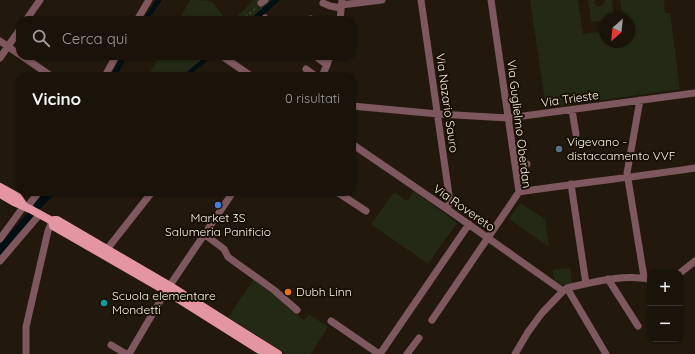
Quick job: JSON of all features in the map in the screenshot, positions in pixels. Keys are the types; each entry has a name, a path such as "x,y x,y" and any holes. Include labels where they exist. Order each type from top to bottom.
{"main road":[{"path":"0,187 16,196"},
{"path":"0,194 52,221 53,226 105,252 278,354"},
{"path":"16,196 32,210"},
{"path":"168,288 266,354"}],"street":[{"path":"29,16 40,0"},
{"path":"324,2 330,6 382,0"},
{"name":"Via Nazario Sauro","path":"421,0 450,195 447,209"},
{"name":"Via Guglielmo Oberdan","path":"432,320 519,192 522,165 508,118 492,0"},
{"path":"139,16 147,1"},
{"path":"340,16 341,4"},
{"path":"0,58 16,35"},
{"path":"0,41 16,52"},
{"path":"28,60 45,72"},
{"path":"107,72 114,60"},
{"path":"228,60 245,72"},
{"path":"320,60 327,66"},
{"path":"324,72 329,60"},
{"path":"306,69 310,72"},
{"name":"Via Trieste","path":"356,106 438,114 508,118 695,93"},
{"path":"515,354 528,332 542,313 565,290 613,278 647,278 627,173 640,100"},
{"path":"572,110 576,134"},
{"name":"Via Rovereto","path":"356,147 565,290"},
{"path":"519,192 695,168"},
{"path":"571,184 586,284"},
{"path":"0,261 32,210 37,196"},
{"path":"105,252 149,196"},
{"path":"129,354 168,288 230,196"},
{"path":"343,196 366,211"},
{"path":"0,238 32,210"},
{"path":"26,354 26,327 48,231 52,221"},
{"path":"331,321 379,354 469,224"},
{"path":"204,234 224,249 228,257 274,290 297,310"},
{"path":"683,271 695,261"},
{"path":"608,279 638,326"},
{"path":"565,290 606,354"},
{"path":"407,354 419,338"},
{"path":"111,345 126,354"}],"path":[{"path":"247,16 263,2"}],"green space":[{"path":"190,0 205,0 214,4 225,16 181,16"},
{"path":"253,0 272,0 254,16 236,16"},
{"path":"530,0 578,0 583,34 599,32 599,48 635,48 635,12 622,12 620,0 664,0 665,13 670,13 680,89 546,108"},
{"path":"588,0 594,0 594,3 597,6 601,6 605,0 612,0 613,12 599,12 599,21 591,22"},
{"path":"157,60 201,60 188,72 150,72"},
{"path":"414,191 457,223 428,264 371,224 394,192 407,201"},
{"path":"520,203 545,219 549,247 509,219"},
{"path":"570,268 572,284 562,285 554,280 553,270"},
{"path":"254,279 274,293 304,320 309,314 328,327 311,354 286,354 228,317"}],"shaded area":[{"path":"156,0 162,0 151,16 146,16"},
{"path":"272,0 280,0 262,16 254,16"},
{"path":"120,60 125,60 119,72 113,72"},
{"path":"201,60 208,60 194,72 187,72"},
{"path":"41,196 53,196 41,208 34,204"},
{"path":"27,214 33,218 18,233 0,256 0,244"}],"waterway":[{"path":"25,221 47,196"}],"place":[{"name":"Vigevano - distaccamento VVF","path":"559,149"},
{"name":"Market 3S Salumeria Panificio","path":"218,205"},
{"name":"Dubh Linn","path":"288,292"},
{"name":"Scuola elementare Mondetti","path":"104,303"}]}
